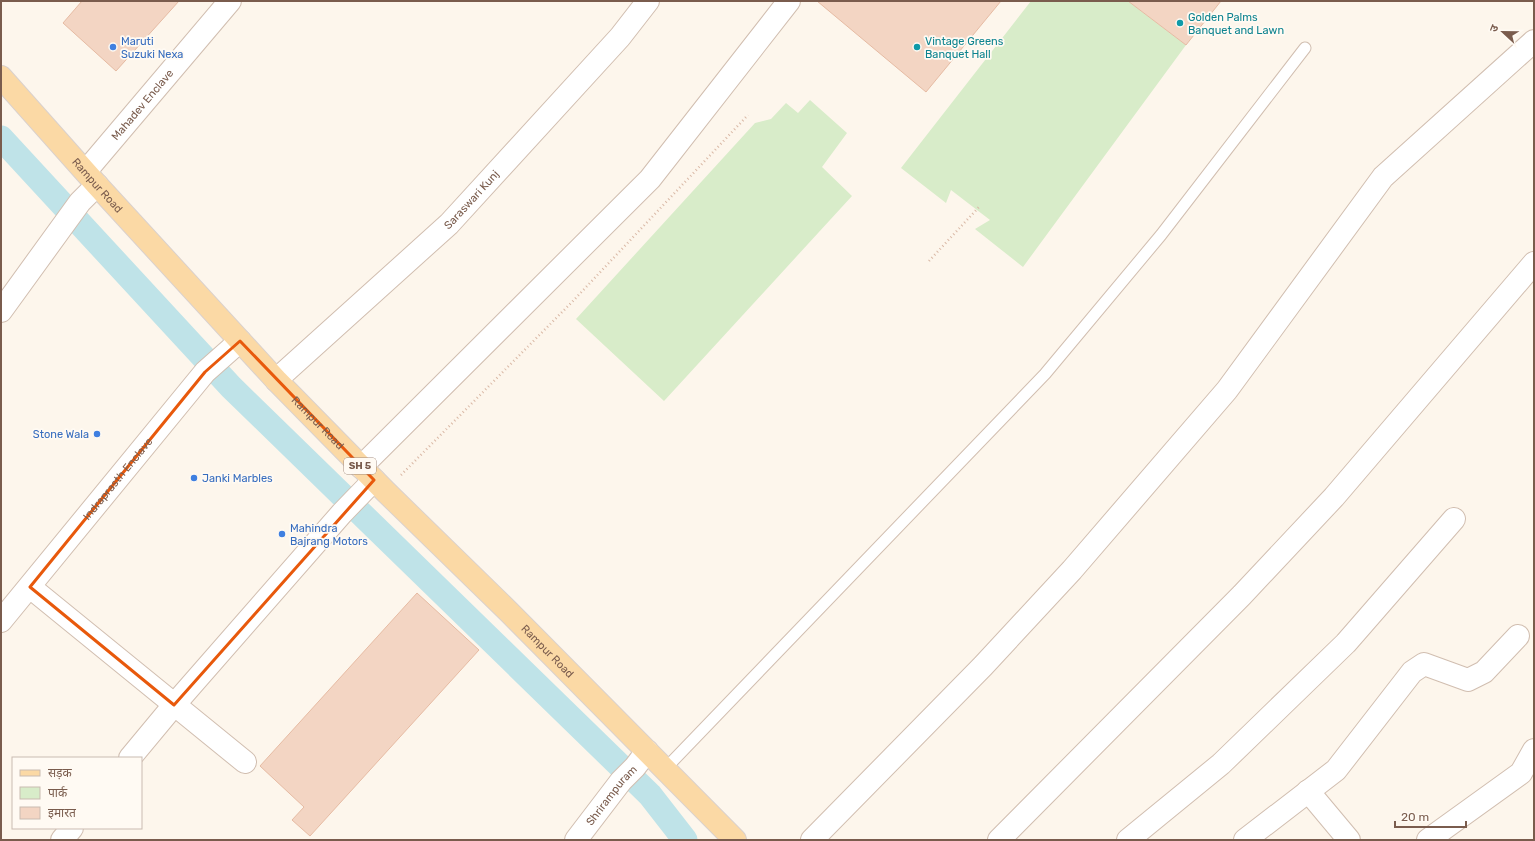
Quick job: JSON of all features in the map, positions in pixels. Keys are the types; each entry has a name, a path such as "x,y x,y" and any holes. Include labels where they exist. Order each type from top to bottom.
{"main road":[{"name":"Rampur Road","path":"1,77 91,178 370,483 635,766 665,769 735,840"}],"street":[{"name":"Mahadev Enclave","path":"1,311 80,202 91,178 230,1"},
{"name":"Saraswari Kunj","path":"276,380 449,224 620,37 648,1"},
{"path":"131,757 174,705 342,513 650,179 789,1"},
{"path":"812,840 977,672 1072,570 1227,390 1383,177 1534,41"},
{"path":"999,840 1242,594 1334,497 1534,263"},
{"name":"Indraprasth Enclave","path":"1,621 212,366 240,341"},
{"path":"1128,840 1221,764 1346,643 1454,519"},
{"path":"30,587 245,762"},
{"path":"1245,840 1336,770 1412,672 1424,664 1468,680 1484,672 1518,636"},
{"path":"1428,840 1521,773 1534,750"},
{"name":"Shrirampuram","path":"576,840 635,766"},
{"path":"1308,791 1348,840"},
{"path":"62,840 71,829"}],"lane":[{"path":"665,769 1045,374 1161,235 1305,48"}],"path":[{"path":"370,483 573,301 748,115"},
{"path":"929,261 979,207"}],"highlighted area":[{"path":"240,341 374,480 174,705 30,587 205,372"}],"green space":[{"path":"1031,1 1128,1 1186,45 1023,267 975,229 990,220 951,190 946,203 901,168"},
{"path":"810,100 847,133 822,167 852,196 664,401 576,319 755,123 771,119 786,103 798,113"}],"building":[{"name":"Maruti Suzuki Nexa","path":"82,1 179,1 116,71 63,23"},
{"name":"Vintage Greens Banquet Hall","path":"817,1 1001,1 926,92"},
{"name":"Golden Palms Banquet and Lawn","path":"1128,1 1221,1 1186,45"},
{"path":"417,593 479,650 310,836 292,820 304,807 260,766"}],"waterway":[{"path":"1,138 231,387 650,795 685,840"}],"place":[{"name":"Golden Palms Banquet and Lawn","path":"1180,23"},
{"name":"Maruti Suzuki Nexa","path":"113,47"},
{"name":"Vintage Greens Banquet Hall","path":"917,47"},
{"name":"Stone Wala","path":"97,434"},
{"name":"Janki Marbles","path":"194,478"},
{"name":"Mahindra Bajrang Motors","path":"282,534"}]}
